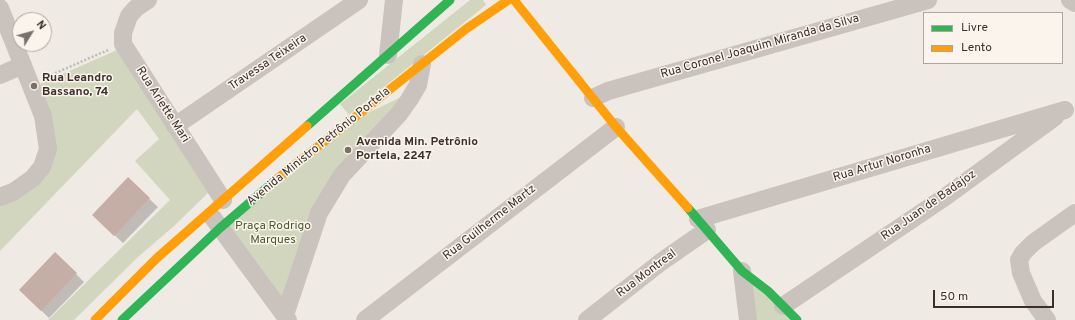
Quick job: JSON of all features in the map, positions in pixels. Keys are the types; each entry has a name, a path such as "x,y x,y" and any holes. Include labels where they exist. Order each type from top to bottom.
{"street":[{"name":"Travessa Teixeira","path":"175,126 360,0"},
{"path":"388,55 394,0"},
{"name":"Avenida Ministro Petrônio Portela","path":"102,317 157,258 450,0"},
{"name":"Rua Coronel Joaquim Miranda da Silva","path":"593,98 623,87 928,0"},
{"path":"1070,0 1075,3"},
{"path":"513,3 616,127 703,224 742,272 768,291 797,320"},
{"name":"Avenida Ministro Petrônio Portela","path":"122,320 220,228 336,130 466,29 513,3"},
{"name":"Rua Arlette Mari","path":"142,4 125,24 123,44 223,200"},
{"path":"0,8 43,116 48,149 46,158 33,178 13,192 0,197"},
{"path":"286,318 319,213 342,175 399,114 409,100 418,85 422,64"},
{"path":"0,75 23,65"},
{"name":"Rua Artur Noronha","path":"703,224 1070,108"},
{"name":"Rua Juan de Badajoz","path":"783,306 1070,108"},
{"name":"Rua Guilherme Martz","path":"365,320 616,127"},
{"path":"209,213 286,318"},
{"path":"1047,320 1033,301 1019,267 1023,253 1033,243 1075,213"},
{"name":"Rua Montreal","path":"587,320 662,262 703,224"},
{"path":"742,272 748,320"}],"path":[{"path":"31,84 100,54"}],"green space":[{"path":"470,0 483,0 486,5 349,115 340,104"},
{"path":"117,50 208,193 174,226 138,257 74,320 48,320 170,200 135,161 159,139 137,109 0,251 0,204 39,182 40,84"},
{"name":"Praça Rodrigo Marques","path":"418,89 341,175 287,308 223,231 351,121"},
{"path":"742,271 797,320 748,320"}],"building":[{"path":"128,177 150,198 114,236 92,215"},
{"path":"55,252 77,273 41,311 19,290"}],"traffic: fast":[{"path":"307,126 450,0"},
{"path":"122,320 220,228 277,179"},
{"path":"688,208 742,271 768,291 797,320"}],"traffic: slow":[{"path":"514,0 616,127 688,208"},
{"path":"277,179 466,29 507,1"},
{"path":"95,320 157,258 307,126"}],"place":[{"name":"Rua Leandro Bassano, 74","path":"34,86"},
{"name":"Avenida Min. Petrônio Portela, 2247","path":"348,150"}]}
